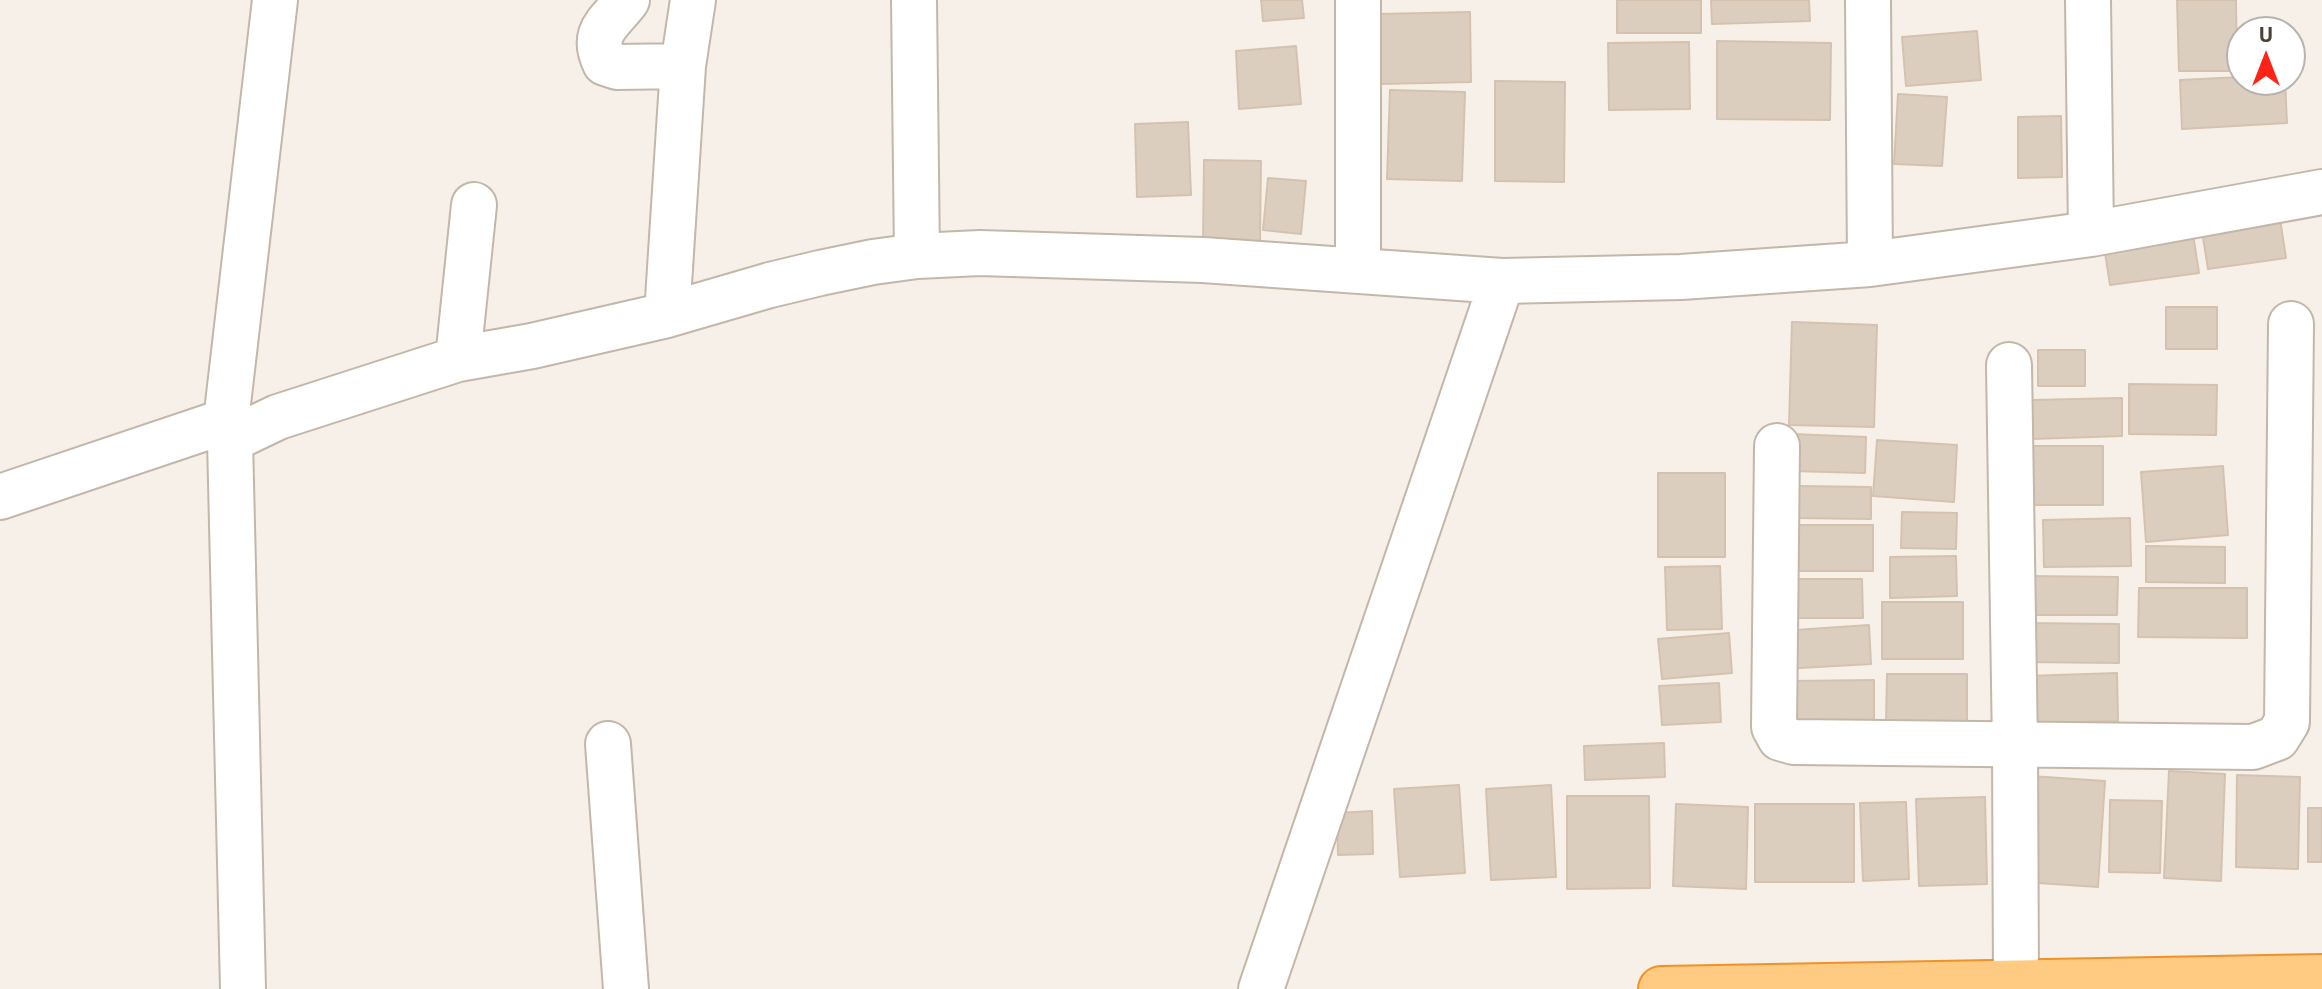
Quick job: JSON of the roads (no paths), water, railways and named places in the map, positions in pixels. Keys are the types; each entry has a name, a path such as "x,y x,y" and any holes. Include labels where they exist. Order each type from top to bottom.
{"highway":[{"path":"1661,989 2322,977"}],"street":[{"path":"243,989 228,430 275,0"},
{"path":"627,0 599,36 599,49 605,63 617,67 683,66"},
{"path":"667,315 683,66 693,0"},
{"path":"914,0 917,256"},
{"path":"1358,0 1358,271"},
{"path":"1868,0 1870,264"},
{"path":"2088,0 2091,234"},
{"path":"0,497 278,417 458,359 532,346 667,315 770,285 873,262 917,256 995,253 1203,260 1502,281 1681,277 1870,264 2091,234 2322,192"},
{"path":"458,359 474,205"},
{"path":"1261,989 1502,281"},
{"path":"1777,446 1774,727 1780,738 1794,742 2015,747 2253,747 2277,738 2287,722 2291,324"},
{"path":"2009,365 2016,982"},
{"path":"608,744 626,989"}]}
